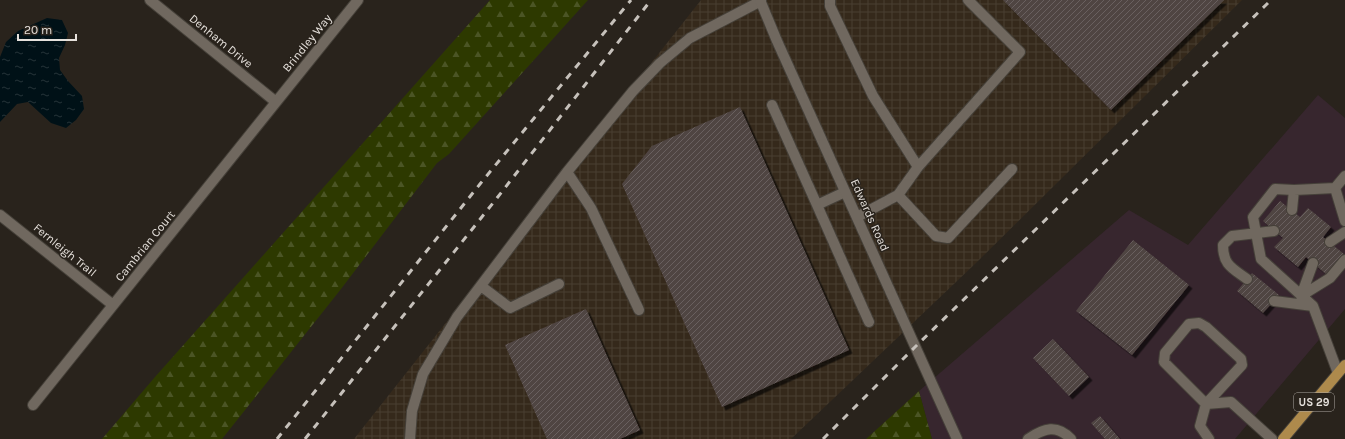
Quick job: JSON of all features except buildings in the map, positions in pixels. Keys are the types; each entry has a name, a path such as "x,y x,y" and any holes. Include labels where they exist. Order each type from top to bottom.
{"main road":[{"name":"US 29","path":"1283,439 1345,365"}],"street":[{"name":"Denham Drive","path":"150,0 276,102"},
{"name":"Brindley Way","path":"276,102 358,0"},
{"path":"410,439 412,411 423,374 456,317 568,172 633,91 660,63 690,38 760,0"},
{"name":"Edwards Road","path":"760,0 777,41 957,439"},
{"path":"830,0 830,6 873,96 918,167"},
{"path":"857,217 898,195 918,167 1020,52 968,0"},
{"name":"Cambrian Court","path":"34,405 276,102"},
{"path":"772,105 869,322"},
{"path":"898,195 936,236 948,238 1012,169"},
{"path":"568,172 591,208 639,310"},
{"path":"1338,373 1313,306 1261,259 1253,217 1275,189 1294,190 1335,188 1345,176"},
{"path":"1335,188 1345,221"},
{"path":"1292,210 1294,190"},
{"path":"817,204 845,192"},
{"name":"Fernleigh Trail","path":"0,215 113,305"},
{"path":"1247,279 1227,264 1223,255 1223,245 1232,236 1274,231"},
{"path":"1330,242 1345,232"},
{"path":"1301,296 1330,278 1345,260"},
{"path":"1301,296 1312,263"},
{"path":"481,286 510,308 560,284"},
{"path":"1274,301 1313,306"},
{"path":"1209,439 1200,426 1206,404 1242,365 1241,359 1206,327 1199,323 1189,324 1165,353 1164,362 1206,404 1231,402 1272,439"},
{"path":"1028,439 1043,430 1053,429 1065,433 1071,439"}],"shaded area":[{"path":"701,0 1242,0 976,263 791,439 354,439"},
{"path":"1318,95 1345,118 1345,309 1235,439 932,439 919,391 1129,210 1188,245"}],"green space":[{"path":"490,0 588,0 449,154 437,163 341,289 222,439 102,439 155,377"},
{"path":"919,391 932,439 866,439"}],"water":[{"path":"47,18 62,20 68,33 65,45 59,58 60,70 82,96 84,109 76,120 66,128 51,123 28,102 17,104 0,122 0,57 6,42 18,31"}],"railway":[{"path":"277,439 480,184 631,0"},
{"path":"305,439 497,198 651,0"},
{"path":"823,439 915,347 1271,0"}]}
